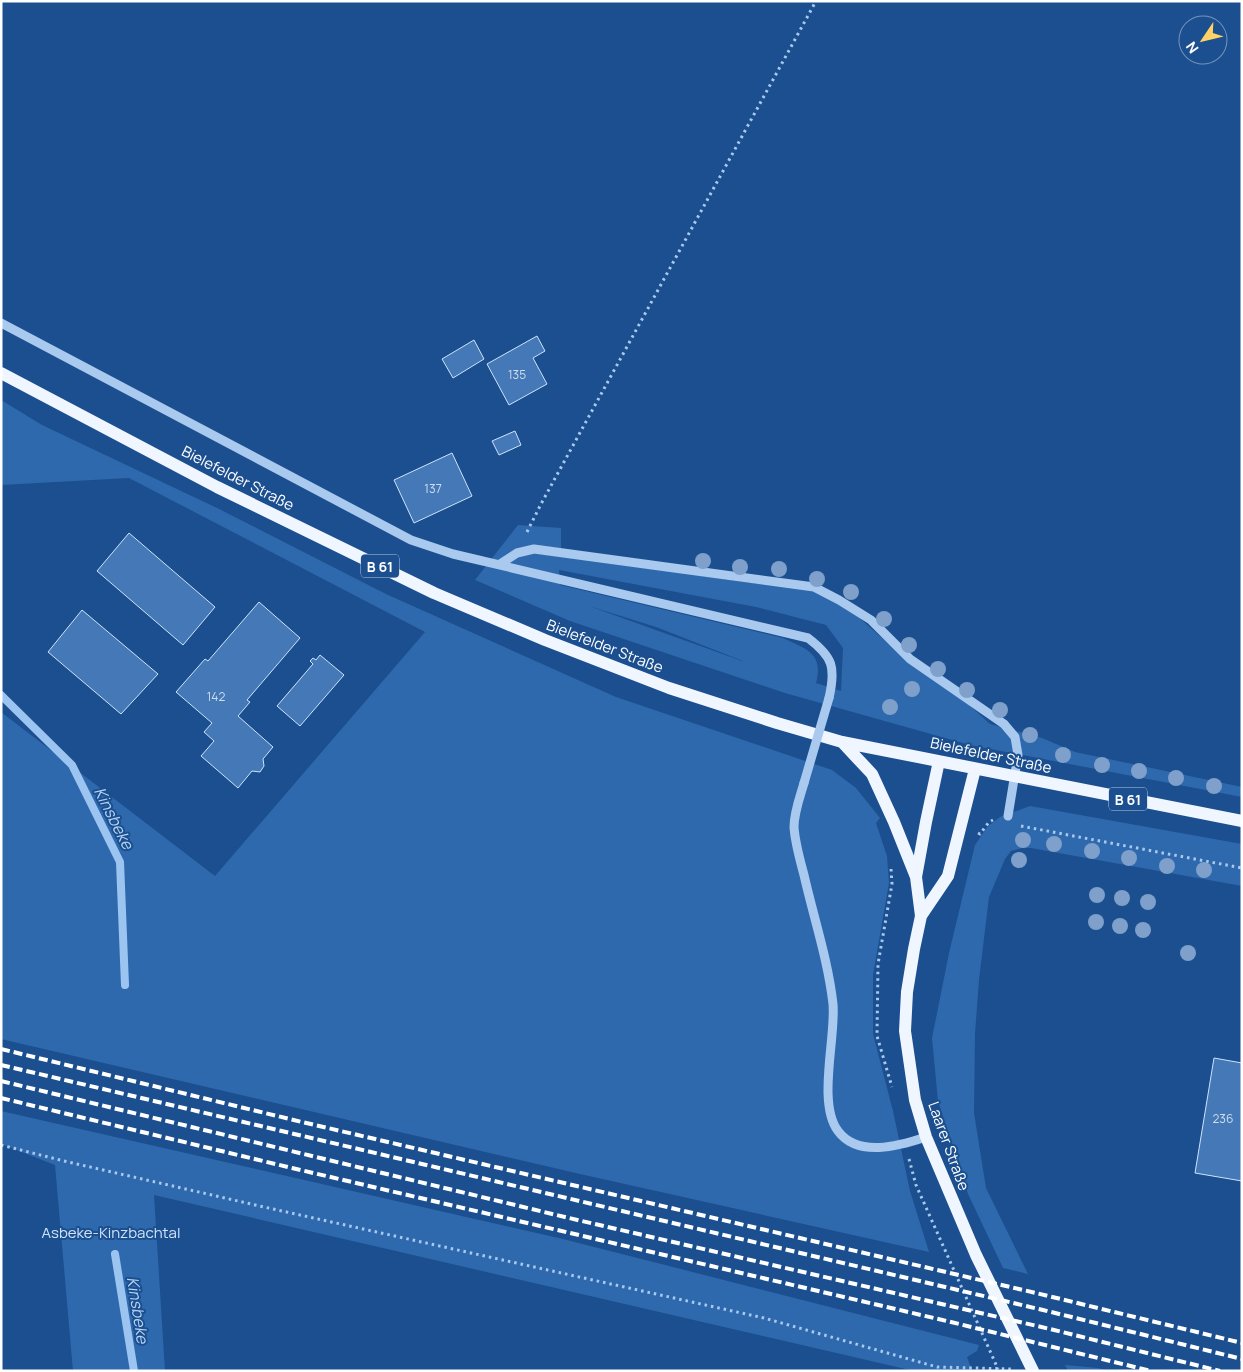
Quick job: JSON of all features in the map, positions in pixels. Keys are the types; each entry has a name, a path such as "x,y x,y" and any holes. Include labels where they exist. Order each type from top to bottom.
{"main road":[{"name":"Bielefelder Straße","path":"1,373 217,487 434,593 545,640 669,688 842,742 1242,821"},
{"path":"842,742 872,774 894,822 916,878"},
{"name":"Laarer Straße","path":"939,761 916,878 921,916 907,992 905,1030 915,1100 926,1138 976,1255 1033,1370"},
{"name":"Laarer Straße","path":"921,916 948,876 975,769"}],"lane":[{"path":"1,323 411,540 453,554 808,638 824,650 833,667 833,682 796,811 794,827 801,864 823,947 830,982 834,1015 828,1093 832,1116 837,1130 849,1142 872,1148 905,1144 926,1138"},
{"path":"500,564 517,554 534,549 814,587 871,620 910,659 1004,724 1015,736 1018,755 1008,816"}],"path":[{"path":"517,554 540,504 816,1"},
{"path":"961,829 980,834 989,822 998,817 1008,816 1014,825 1242,868"},
{"path":"905,1144 916,1185 999,1370"},
{"path":"1,1145 255,1205 764,1318 938,1367 1033,1370"}],"green space":[{"path":"1,400 42,425 217,508 386,594 616,697 832,770 856,788 880,818 876,823 887,856 889,883 873,975 873,1034 893,1111 910,1191 929,1252 580,1174 1,1039 1,712 215,876 425,632 129,478 1,485"},
{"path":"518,525 561,528 561,555 743,582 814,590 855,614 908,661 963,699 990,724 1042,738 1075,752 1242,787 1242,797 970,745 785,693 570,621 475,580","holes":["559,570 756,607 826,625 843,648 841,691 816,683 818,673 815,658 806,649 783,638 560,585","589,606 656,627 743,661 742,661"]},
{"path":"1030,806 1242,844 1242,886 1031,848 1011,851 1005,859 989,897 979,980 975,1034 974,1113 986,1188 1028,1274 1003,1268 968,1194 938,1101 932,1038 949,953 975,845 988,826 1000,817"},
{"name":"Asbeke-Kinzbachtal","path":"1,1111 563,1239 979,1345 977,1351 967,1357 972,1371 914,1371 154,1195 165,1371 73,1371 55,1165 1,1144"},
{"path":"1065,1365 1098,1368 1109,1371 1068,1371"}],"building":[{"path":"537,336 545,351 533,358 547,384 509,405 487,364"},
{"path":"474,340 484,359 453,378 442,359"},
{"path":"515,431 521,445 499,455 492,441"},
{"path":"452,453 472,496 414,523 394,480"},
{"path":"129,533 215,607 183,645 97,571"},
{"path":"259,602 300,638 247,700 250,702 238,716 273,747 263,759 264,766 260,772 252,771 238,788 201,756 214,741 204,732 212,723 176,692 205,659 208,661"},
{"path":"82,610 158,674 121,714 48,652"},
{"path":"320,655 344,675 300,726 277,706 313,664 310,661 313,658 316,660"},
{"path":"1214,1058 1242,1063 1242,1181 1195,1173"}],"waterway":[{"name":"Kinsbeke","path":"1,695 72,765 120,862 125,985"},
{"name":"Kinsbeke","path":"115,1254 134,1371"}],"railway":[{"path":"1,1049 302,1122 1036,1293 1242,1343"},
{"path":"1,1065 1043,1310 1242,1359"},
{"path":"1,1081 569,1218 1050,1329 1220,1371"},
{"path":"1,1098 1151,1371"}]}
